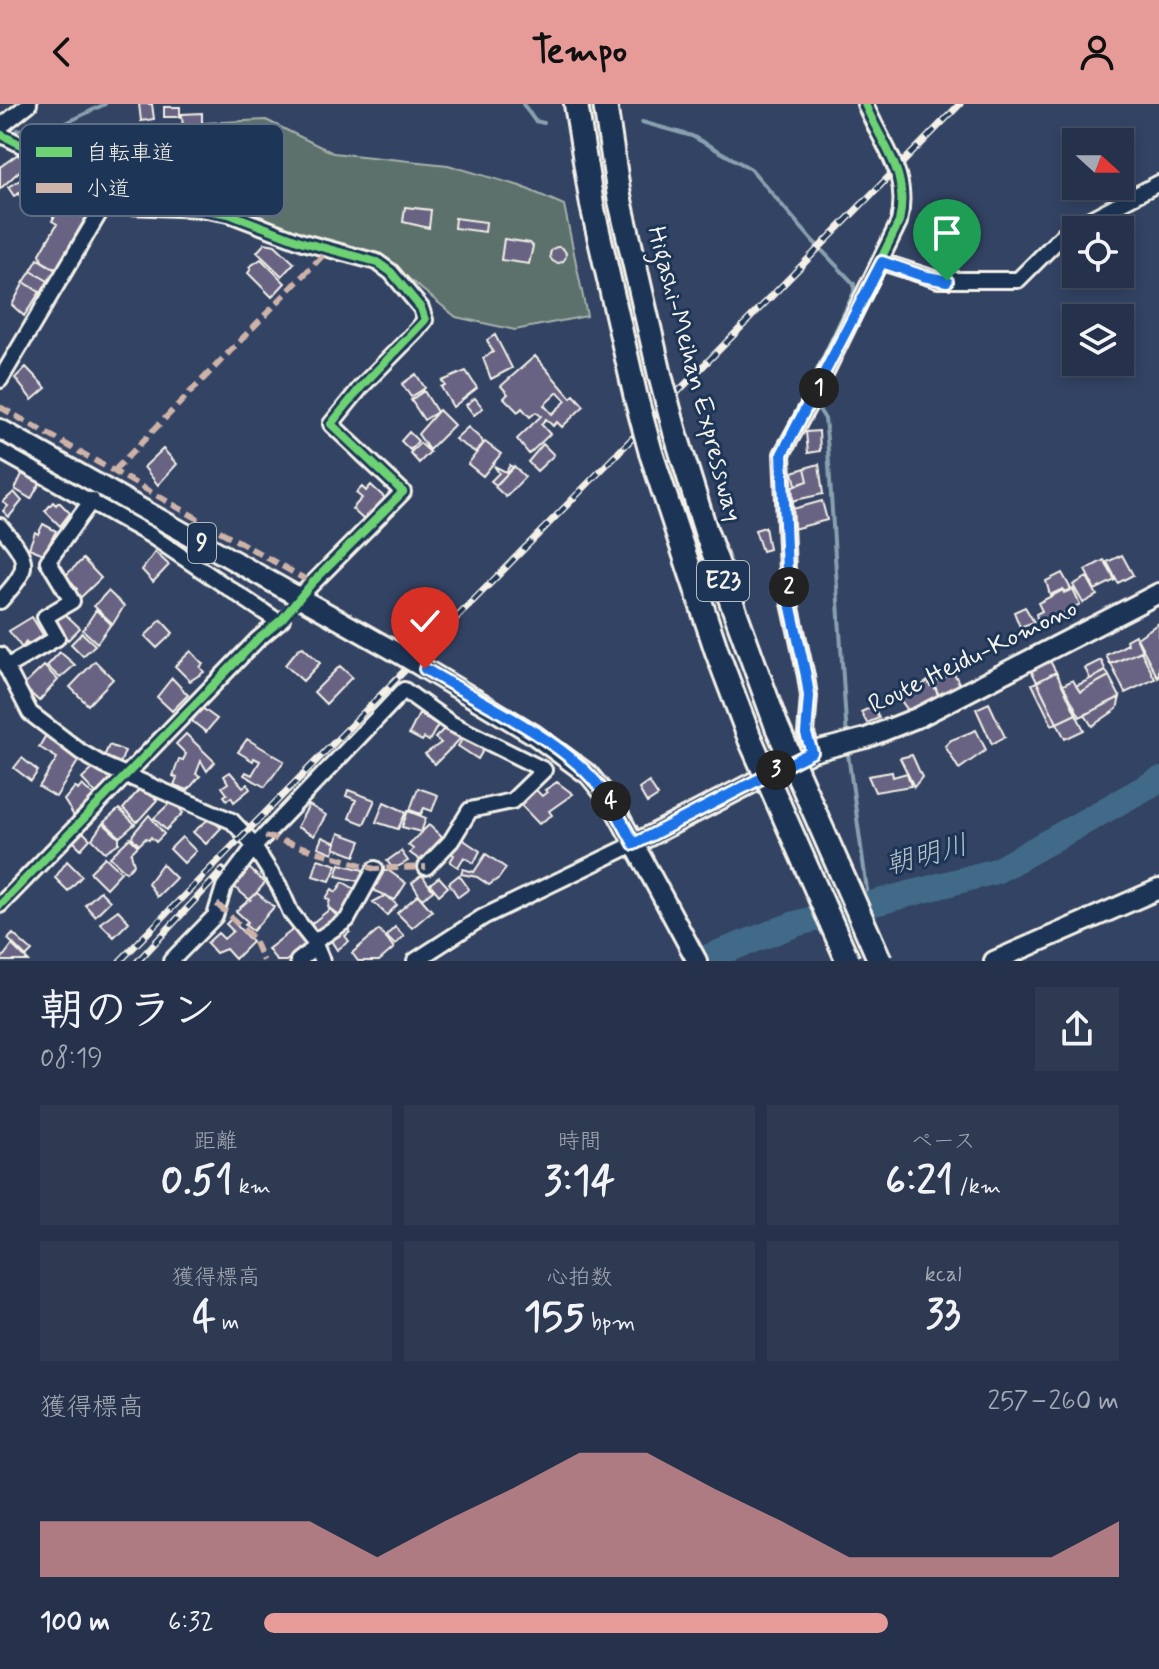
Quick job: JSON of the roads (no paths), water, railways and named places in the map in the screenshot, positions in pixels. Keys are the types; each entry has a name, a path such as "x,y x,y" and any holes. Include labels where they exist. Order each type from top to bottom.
{"highway":[{"name":"E23","path":"576,104 595,219 651,453 717,652 750,739 848,961"},
{"name":"Higashi-Meihan Expressway","path":"605,104 619,196 660,375 706,532 777,727 880,961"}],"main road":[{"name":"9","path":"0,429 405,657 533,734 589,775 612,803 697,961"},
{"name":"Route Heidu-Komono","path":"639,852 812,752 866,738 919,717 1159,593"},
{"path":"994,961 1159,889"}],"street":[{"path":"0,127 29,104"},
{"path":"812,752 806,734 809,696 806,676 788,594 782,454 809,407 899,222 902,183 898,168 865,104"},
{"path":"0,134 20,144"},
{"path":"882,262 938,280 1018,280 1067,231 1159,183"},
{"path":"0,380 97,216"},
{"path":"231,216 257,222 303,242 377,262 391,272 421,308 425,320 361,387 331,424 403,492 304,592"},
{"path":"0,451 92,500 281,620 257,640 0,905"},
{"path":"92,500 48,561 72,601 45,617 57,638 3,661 30,713 81,752 222,813 244,833 279,886 291,913 318,950"},
{"path":"0,526 24,554 26,566 0,601"},
{"path":"171,961 215,916 224,887 254,847 404,690 450,723 544,770 512,801 470,810 451,841 426,867"},
{"path":"415,961 483,917 639,852"},
{"path":"298,961 318,950 347,920 375,869"}],"waterway":[{"path":"64,124 105,104"},
{"path":"523,104 535,121 544,123"},
{"path":"642,122 692,136 751,169 854,284 854,292 807,391 810,395"},
{"path":"815,403 825,419 828,450 847,738"},
{"path":"847,747 869,904"},
{"name":"朝明川","path":"698,961 795,924 996,871 1159,780"},
{"name":"朝明川","path":"1151,785 1159,786"}],"tunnel":[{"path":"282,619 304,592"}],"railway":[{"path":"120,961 960,104"},
{"path":"138,961 223,870"}]}
